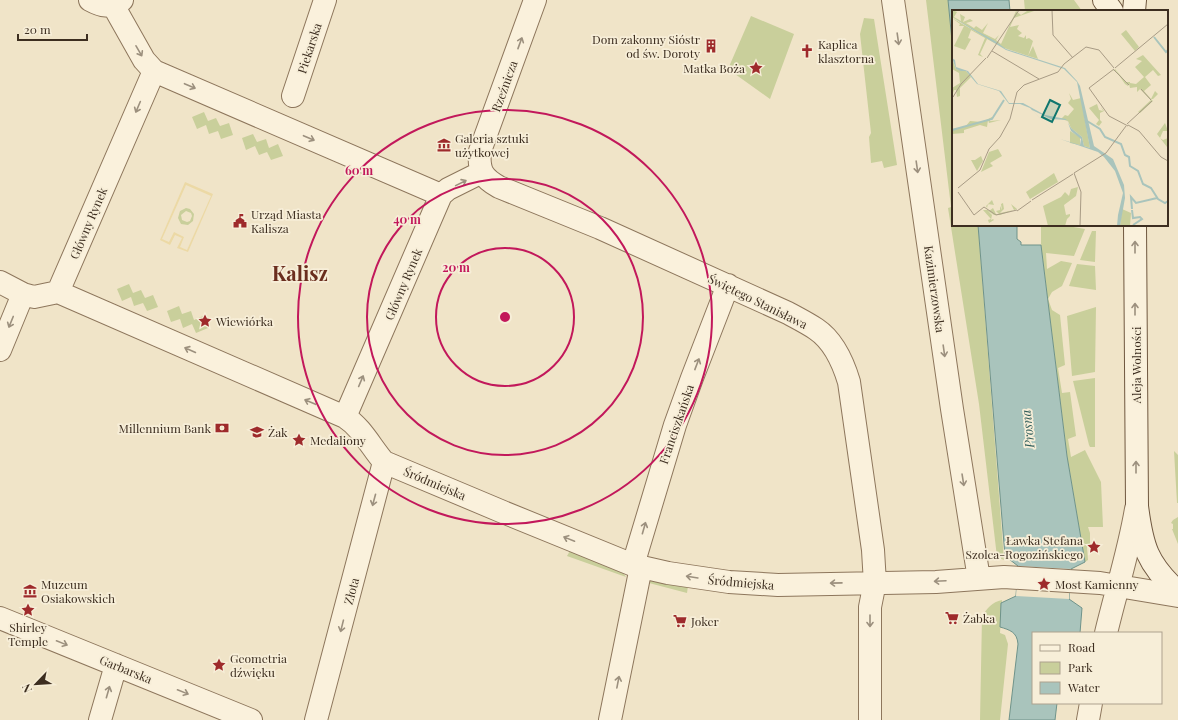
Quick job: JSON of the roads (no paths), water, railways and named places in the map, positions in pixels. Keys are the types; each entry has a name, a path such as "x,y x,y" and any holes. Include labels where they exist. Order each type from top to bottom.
{"street":[{"path":"90,0 106,6 118,3 144,60 154,71 441,195 448,189 482,172"},
{"name":"Piekarska","path":"293,96 325,0"},
{"name":"Rzeźnicza","path":"482,172 480,166 480,151 535,0"},
{"name":"Kazimierzowska","path":"893,0 952,409 979,579"},
{"path":"1104,0 1111,10"},
{"path":"1134,10 1135,0"},
{"name":"Główny Rynek","path":"58,292 154,71"},
{"name":"Świętego Stanisława","path":"482,172 486,179 499,187 594,225 788,313 817,329 831,343 843,363 849,382 873,550 875,582 870,607 870,720"},
{"name":"Główny Rynek","path":"345,417 441,195"},
{"name":"Aleja Wolności","path":"1135,226 1137,506 1141,535 1146,552 1154,567 1178,592"},
{"path":"0,282 23,294 34,297 58,292 345,417"},
{"name":"Franciszkańska","path":"610,720 637,566 675,425 728,285"},
{"path":"0,350 23,294"},
{"name":"Śródmiejska","path":"345,417 354,423 373,450 384,462 637,566 699,578 754,584 936,582 1004,577 1100,583 1178,596"},
{"name":"Złota","path":"316,720 384,462"},
{"name":"Aleja Wolności","path":"1106,632 1117,586 1128,553 1137,506"},
{"name":"Garbarska","path":"0,618 251,720"},
{"path":"100,720 116,665"},
{"path":"1088,720 1091,704"}],"water":[{"path":"948,0 1009,0 1010,10 952,10 952,41"},
{"name":"Prosna","path":"978,226 1017,226 1017,239 1021,242 1021,245 1041,245 1067,456 1085,562 1071,569 1069,599 1082,608 1080,632 1032,632 1032,704 1057,704 1055,720 1009,720 1018,644 1015,634 1000,627 1001,603 1016,596 1018,566 1005,556"}],"place":[{"name":"Dom zakonny Sióstr od św. Doroty","path":"711,46"},
{"name":"Kaplica klasztorna","path":"807,51"},
{"name":"Matka Boża","path":"756,68"},
{"name":"Galeria sztuki użytkowej","path":"444,145"},
{"name":"Urząd Miasta Kalisza","path":"240,221"},
{"name":"Wiewiórka","path":"205,321"},
{"name":"Millennium Bank","path":"222,428"},
{"name":"Żak","path":"257,432"},
{"name":"Medaliony","path":"299,440"},
{"name":"Ławka Stefana Szolca-Rogozińskiego","path":"1094,547"},
{"name":"Most Kamienny","path":"1044,584"},
{"name":"Muzeum Osiakowskich","path":"30,591"},
{"name":"Shirley Temple","path":"28,610"},
{"name":"Żabka","path":"952,618"},
{"name":"Joker","path":"680,621"},
{"name":"Geometria dźwięku","path":"219,665"}],"district":[{"name":"Kalisz","path":"300,272"}]}
